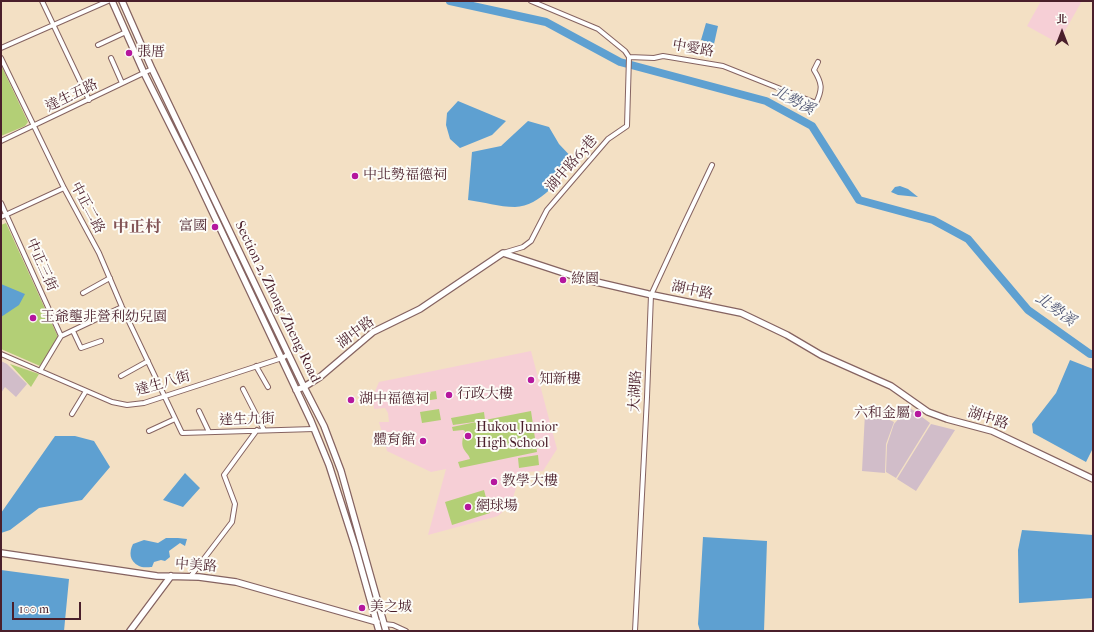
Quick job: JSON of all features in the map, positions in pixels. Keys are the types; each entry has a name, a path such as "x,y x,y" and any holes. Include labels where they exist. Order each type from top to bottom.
{"main road":[{"name":"Section 2, Zhong Zheng Road","path":"112,1 144,73 198,182 282,358 314,429 329,465 355,546 379,631"},
{"name":"Section 2, Zhong Zheng Road","path":"122,1 152,69 324,426 340,471 386,631"},
{"name":"湖中路","path":"296,390 320,377 373,332 420,310 503,253 579,278 651,295 741,313 788,335 821,355 891,386 928,412 947,419 992,431 1093,479"},
{"name":"中美路","path":"1,553 157,576 190,577 236,582 384,624"},
{"path":"130,631 171,576"}],"street":[{"path":"42,1 89,100"},
{"path":"1,48 108,1"},
{"path":"531,1 598,29 625,51 629,57"},
{"path":"98,45 126,32"},
{"name":"中愛路","path":"629,57 654,58 663,56 723,66 816,103 821,92 819,79 814,70 818,62"},
{"name":"湖中路63巷","path":"503,253 523,247 531,241 548,210 608,140 627,126 629,57"},
{"name":"中正二路","path":"1,58 64,188 99,253 122,307 182,433"},
{"path":"111,58 122,83"},
{"name":"達生五路","path":"1,141 152,69"},
{"name":"大湖路","path":"635,631 651,295 712,165"},
{"path":"1,217 64,188"},
{"name":"中正三街","path":"1,203 61,336"},
{"path":"83,293 110,278"},
{"path":"40,371 61,336 122,307"},
{"path":"73,331 81,348 101,341"},
{"name":"達生八街","path":"1,354 112,402 128,405 144,403 282,358 289,354"},
{"path":"121,376 148,361"},
{"path":"256,366 268,387"},
{"path":"243,389 264,430"},
{"path":"72,414 86,391"},
{"path":"199,411 209,432"},
{"path":"149,432 175,419"},
{"name":"達生九街","path":"182,433 314,429"},
{"path":"190,577 232,522 235,504 224,475 257,430"},
{"path":"384,624 393,625 406,631"}],"shaded area":[{"path":"1041,1 1082,1 1058,43 1027,26"},
{"name":"Hukou Junior High School","path":"531,351 557,449 543,471 521,472 511,504 498,516 428,535 446,469 431,472 387,451 379,422 389,422 388,413 385,408 374,409 373,396 379,382"},
{"path":"1,361 7,364 27,384 16,397 5,387 1,393"},
{"name":"六和金屬","path":"909,407 930,423 896,478 886,472 887,445 894,424"},
{"path":"883,412 883,417 894,422 886,444 885,473 862,471 865,413"},
{"path":"931,424 955,430 916,491 897,479"}],"green space":[{"path":"1,65 28,122 25,126 1,136"},
{"path":"6,223 58,337 40,366 1,349 1,225"},
{"path":"10,364 39,374 31,387"},
{"path":"436,391 437,399 418,402 417,394"},
{"path":"439,409 441,420 422,423 420,412"},
{"path":"531,411 537,452 460,468 458,462 470,459 463,448 462,441 465,431 453,431 452,427 481,421 453,425 451,418 484,412 485,420"},
{"path":"538,455 539,465 519,468 518,458"},
{"name":"網球場","path":"484,490 490,513 452,525 445,502"}],"water":[{"path":"706,23 718,26 714,44 701,40"},
{"path":"458,101 506,121 492,135 460,148 450,139 446,125 447,113"},
{"path":"528,121 549,127 559,144 576,162 549,190 533,202 515,207 509,207 468,200 472,152 501,146"},
{"path":"900,186 908,189 918,197 898,195 891,192 895,187"},
{"path":"1,284 25,294 19,305 1,317"},
{"path":"1070,360 1093,369 1093,448 1086,462 1033,433 1032,424 1056,393"},
{"path":"55,436 75,436 94,441 110,467 82,500 39,508 10,530 1,533 1,513"},
{"path":"185,473 200,488 183,507 163,500"},
{"path":"1022,530 1093,535 1093,598 1019,603 1018,550"},
{"path":"703,537 767,541 764,631 700,631 698,624"},
{"path":"166,538 187,539 185,546 180,543 169,551 170,557 165,561 161,560 154,562 152,567 140,567 133,562 131,550 133,544 144,540 158,543"},
{"path":"1,570 69,579 64,631 1,631"}],"waterway":[{"name":"北勢溪","path":"450,1 546,22 620,62 766,101 812,126 859,200 933,220 968,239 1028,310 1090,354 1093,354"}],"place":[{"name":"張厝","path":"129,53"},
{"name":"中北勢福德祠","path":"355,176"},
{"name":"富國","path":"215,227"},
{"name":"綠園","path":"563,280"},
{"name":"王爺壟非營利幼兒園","path":"33,318"},
{"name":"知新樓","path":"531,380"},
{"name":"行政大樓","path":"449,395"},
{"name":"湖中福德祠","path":"351,400"},
{"name":"六和金屬","path":"918,414"},
{"name":"Hukou Junior High School","path":"468,436"},
{"name":"體育館","path":"423,441"},
{"name":"教學大樓","path":"494,482"},
{"name":"網球場","path":"468,507"},
{"name":"美之城","path":"362,608"}],"district":[{"name":"中正村","path":"137,228"}]}
